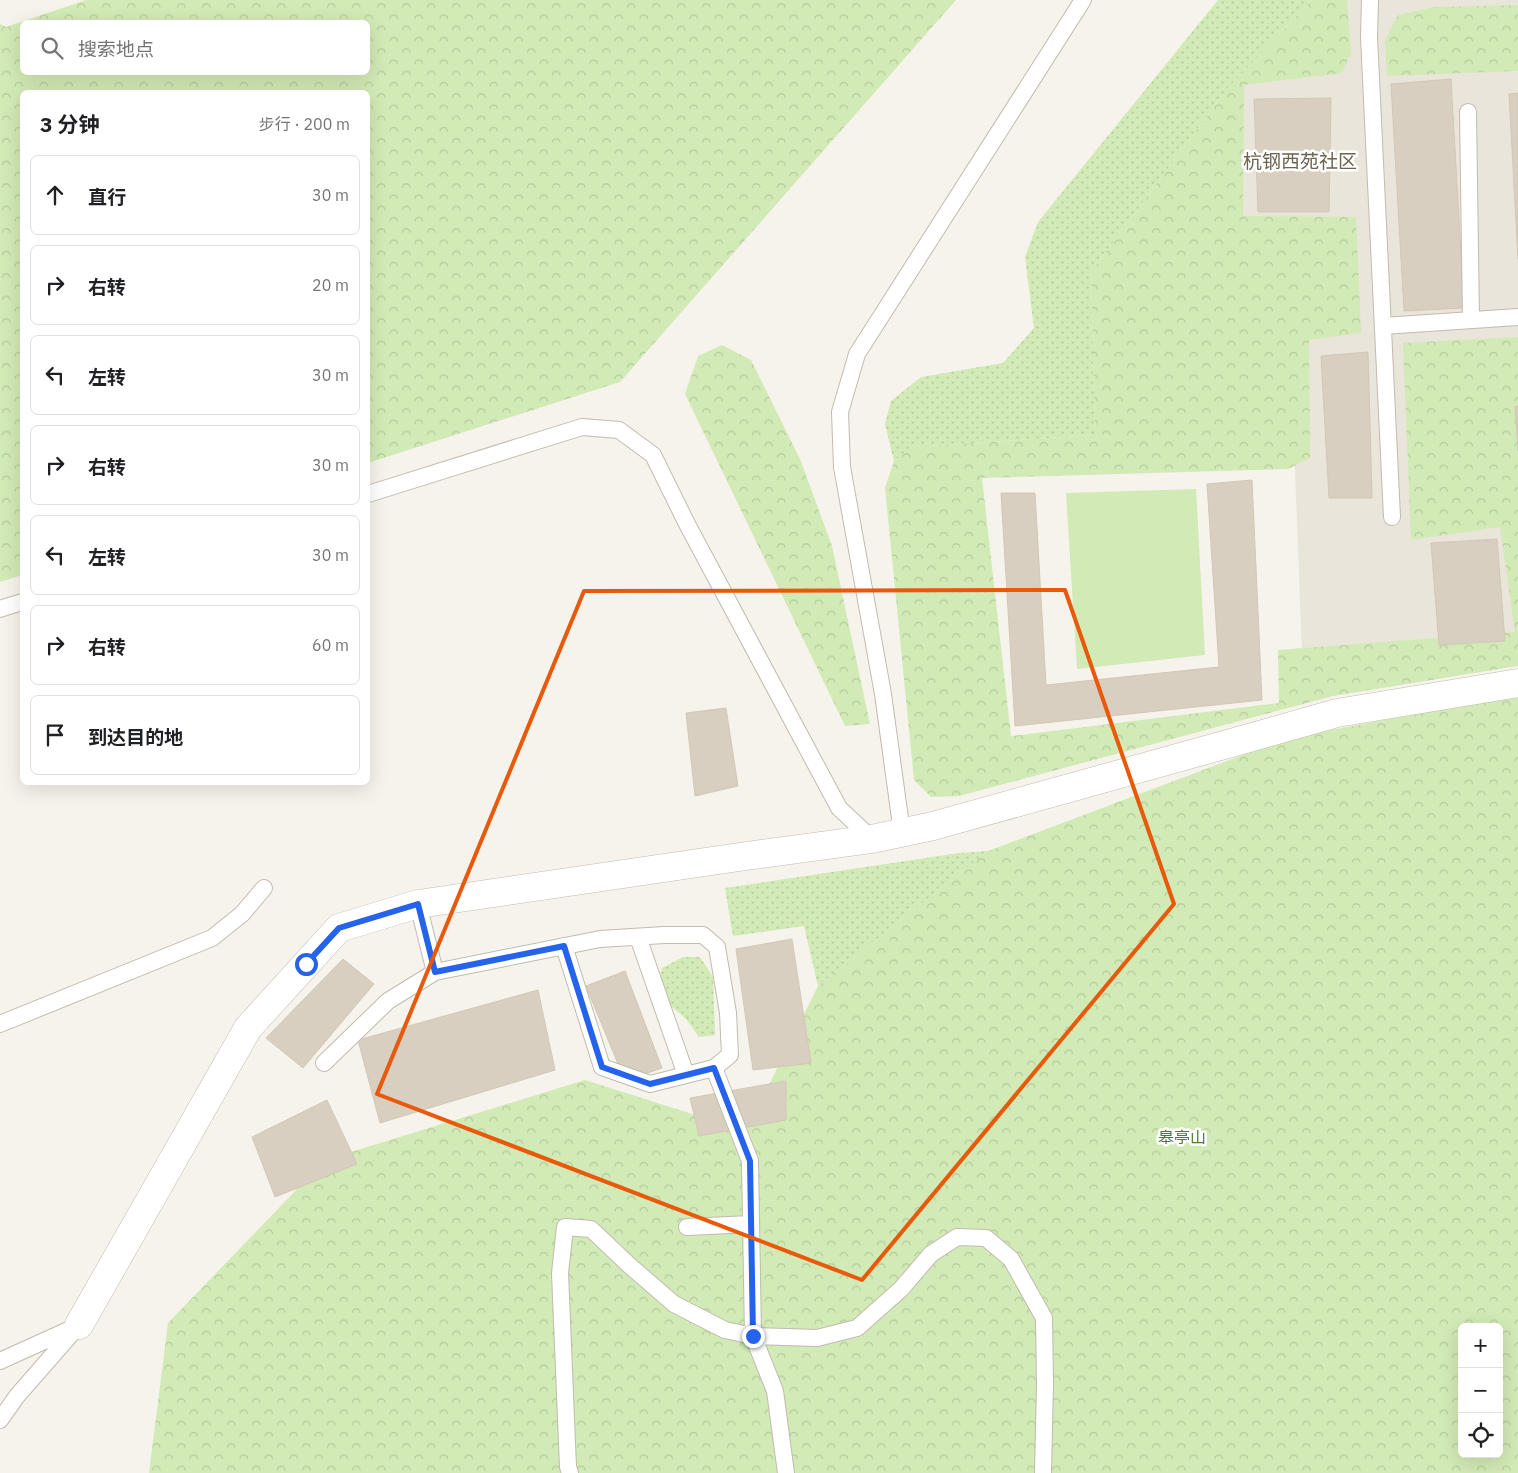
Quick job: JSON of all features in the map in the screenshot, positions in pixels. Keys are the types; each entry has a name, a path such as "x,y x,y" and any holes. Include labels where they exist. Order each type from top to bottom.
{"street":[{"path":"79,1325 248,1028 339,928 418,904 872,839 902,833 1336,713 1518,683"}],"lane":[{"path":"902,833 884,694 842,467 840,412 857,354 1083,0"},
{"path":"1370,0 1369,37 1392,517"},
{"path":"1468,112 1471,320"},
{"path":"1383,326 1518,317"},
{"path":"370,493 582,427 619,430 653,455 687,524 839,808 872,839"},
{"path":"0,609 20,603"},
{"path":"0,1024 212,938 242,914 264,888"},
{"path":"418,904 435,972"},
{"path":"324,1063 388,1001 435,972 564,946 600,939 664,935 703,935 717,947 728,1013 730,1055 714,1068 650,1084 602,1067 564,946"},
{"path":"638,937 686,1075"},
{"path":"714,1068 750,1161 753,1336 775,1391 786,1473"},
{"path":"687,1227 750,1224"},
{"path":"570,1473 568,1467 560,1273 565,1227 591,1229 674,1304 725,1330 753,1336 818,1338 857,1328 901,1289 931,1254 957,1237 986,1238 1011,1259 1044,1318 1043,1473"},
{"path":"0,1361 79,1325"},
{"path":"0,1420 17,1396 79,1325"}],"highlighted area":[{"path":"1065,590 1174,904 862,1280 377,1094 584,591"}],"shaded area":[{"path":"1331,0 1518,0 1518,651 1303,680 1286,235 1233,235 1226,57 1331,55"}],"green space":[{"path":"86,0 956,0 620,382 370,462 370,90 20,90 20,576 0,582 0,24 6,27 20,22 20,75 370,75 370,20 27,20"},
{"path":"1218,0 1312,0 1227,89 1091,272 1095,435 912,447 894,461 885,424 891,401 921,377 1003,363 1034,328 1025,257 1038,222"},
{"path":"1312,0 1347,0 1351,53 1342,73 1244,85 1243,216 1356,217 1361,333 1309,340 1310,458 1288,469 982,478 1011,736 1279,703 1278,650 1515,632 1500,527 1411,540 1403,343 1518,337 1518,666 1333,696 959,796 931,797 914,780 885,488 894,461 912,447 1095,435 1091,272 1227,89"},
{"path":"1518,5 1518,71 1387,76 1385,40 1398,15 1434,7"},
{"path":"722,345 751,360 800,459 832,546 870,724 845,726 685,394 698,356"},
{"path":"1196,489 1205,655 1077,669 1066,493"},
{"name":"皋亭山","path":"1518,695 1518,1473 149,1473 168,1323 325,1160 585,1080 746,1131 818,986 988,851 1288,738"},
{"path":"988,851 818,986 804,926 733,936 725,888 959,853"},
{"path":"683,957 700,957 713,977 715,1035 699,1037 686,1019 670,1005 658,986 662,968"}],"building":[{"path":"1451,79 1464,308 1404,311 1391,84"},
{"path":"1518,93 1518,259 1509,94"},
{"path":"1331,98 1329,212 1258,212 1254,99"},
{"path":"1368,352 1372,498 1329,498 1321,356"},
{"path":"1518,406 1518,451 1515,407"},
{"path":"1252,480 1262,700 1015,726 1001,493 1035,493 1046,685 1219,667 1207,484"},
{"path":"1497,539 1505,641 1439,645 1431,543"},
{"path":"726,708 738,786 695,796 686,713"},
{"path":"792,939 811,1063 753,1070 736,949"},
{"path":"343,959 374,984 303,1068 266,1038"},
{"path":"625,971 662,1068 625,1081 586,986"},
{"path":"538,990 555,1070 380,1123 358,1040"},
{"path":"786,1081 786,1120 699,1136 690,1098"},
{"path":"327,1100 357,1164 275,1197 252,1137"}],"district":[{"name":"杭钢西苑社区","path":"1300,161"}],"route":[{"path":"306,964 339,928 418,904 435,972 564,946 602,1067 650,1084 714,1068 750,1161 753,1336"}]}
